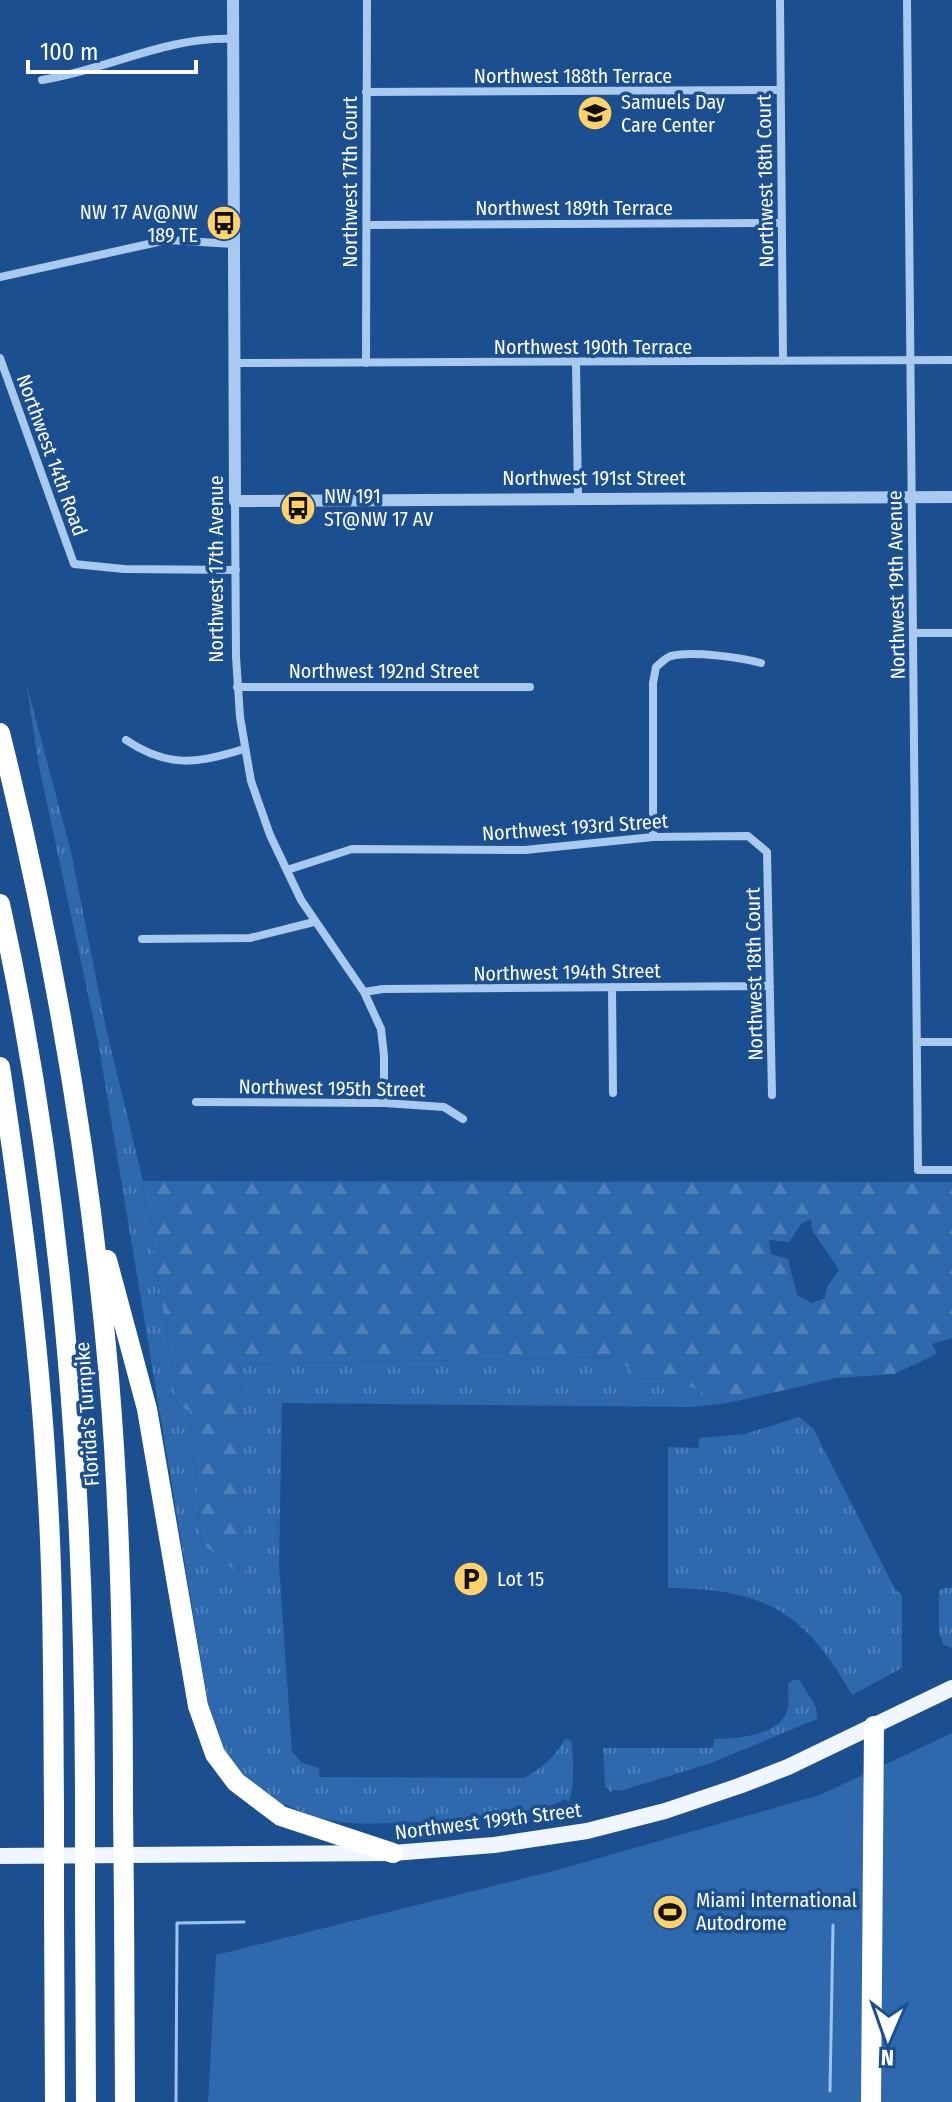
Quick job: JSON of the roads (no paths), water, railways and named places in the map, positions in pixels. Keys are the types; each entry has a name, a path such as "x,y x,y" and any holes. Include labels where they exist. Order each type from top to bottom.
{"highway":[{"name":"Florida's Turnpike","path":"0,733 54,970 89,1189 109,1380 122,1631 125,2102"},
{"name":"Florida's Turnpike","path":"0,904 45,1151 68,1357 82,1570 86,2102"},
{"path":"0,1067 34,1323 47,1468 53,1637 55,2102"},
{"path":"89,1189 147,1409 198,1706 208,1739 236,1782 272,1811 297,1823 393,1853"},
{"path":"871,2102 874,1726"}],"main road":[{"name":"Northwest 199th Street","path":"0,1856 393,1853 494,1845 572,1833 652,1814 739,1786 952,1688"}],"street":[{"name":"Northwest 17th Avenue","path":"233,0 237,687 244,749 251,781 270,835 287,870 314,922 364,992 381,1029 384,1103"},
{"name":"Northwest 17th Court","path":"366,363 367,0"},
{"name":"Northwest 18th Court","path":"780,0 783,361"},
{"name":"Northwest 19th Avenue","path":"907,0 918,1170 952,1170"},
{"path":"42,80 89,70 169,45 201,39 233,39"},
{"name":"Northwest 188th Terrace","path":"366,92 780,90"},
{"name":"Northwest 189th Terrace","path":"367,225 781,223"},
{"path":"0,277 167,240 234,244"},
{"name":"Northwest 14th Road","path":"0,358 74,564 124,569 236,570"},
{"name":"Northwest 190th Terrace","path":"235,363 952,360"},
{"path":"576,363 578,498"},
{"name":"Northwest 191st Street","path":"235,501 952,497"},
{"path":"913,633 952,633"},
{"path":"653,837 656,667 668,656 702,656 761,663"},
{"name":"Northwest 192nd Street","path":"237,687 530,687"},
{"path":"126,740 151,754 175,760 203,762 244,749"},
{"name":"Northwest 193rd Street","path":"287,870 352,849 525,850 653,837 748,836 767,852"},
{"name":"Northwest 18th Court","path":"767,852 772,1095"},
{"path":"142,939 250,938 314,922"},
{"name":"Northwest 194th Street","path":"364,992 383,989 770,986"},
{"path":"612,987 613,1093"},
{"path":"917,1042 952,1042"},
{"name":"Northwest 195th Street","path":"196,1102 384,1103 444,1107 463,1119"}],"waterway":[{"path":"176,2102 177,1923 244,1922"},
{"path":"830,2091 833,1925"}],"place":[{"name":"Samuels Day Care Center","path":"595,113"},
{"name":"NW 17 AV@NW 189 TE","path":"224,223"},
{"name":"NW 191 ST@NW 17 AV","path":"298,508"},
{"name":"Lot 15","path":"471,1579"},
{"name":"Miami International Autodrome","path":"670,1912"}]}
